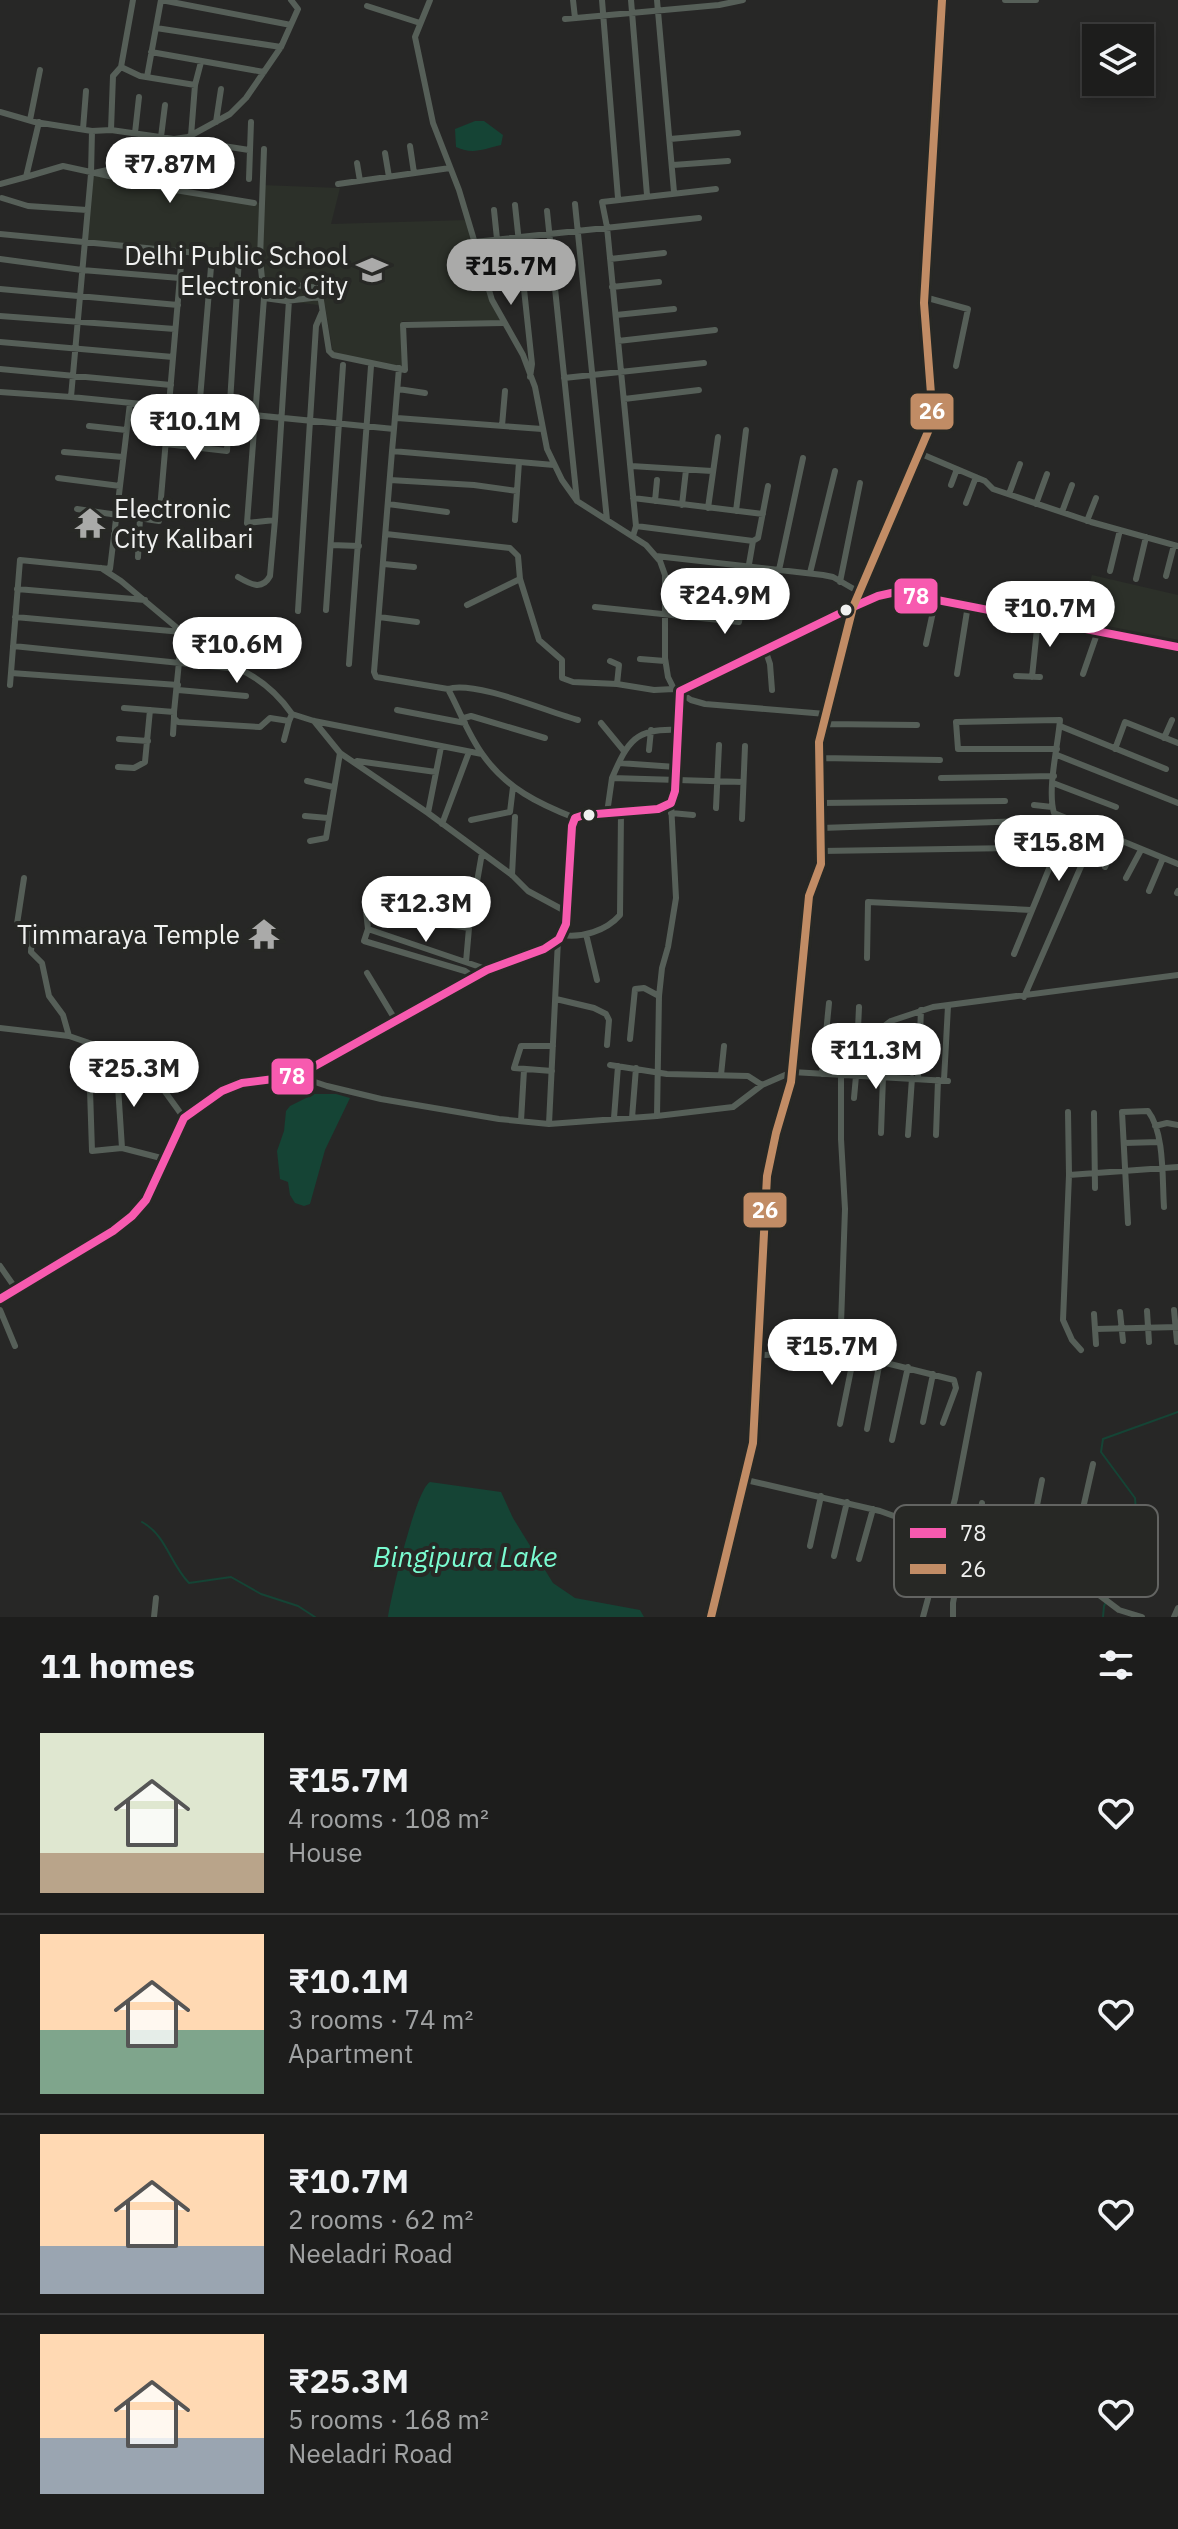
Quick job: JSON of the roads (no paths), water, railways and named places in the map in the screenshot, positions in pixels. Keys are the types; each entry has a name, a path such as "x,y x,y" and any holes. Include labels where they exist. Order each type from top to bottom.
{"main road":[{"path":"853,607 932,425 924,297 942,0"},
{"path":"0,1299 113,1231 132,1216 146,1200 184,1118 222,1091 242,1083 297,1076 487,970 544,949 560,938 567,912 575,818 671,808 676,779 677,690 853,607 896,592 1178,647"}],"street":[{"path":"111,130 113,76 121,67 133,0"},
{"path":"147,77 161,0 291,25"},
{"path":"189,137 230,114 246,98 281,47 298,9 291,0"},
{"path":"430,0 415,37 433,123 492,300 523,355 535,387 542,429 554,465 577,501 633,536 656,556 665,575 665,661 677,690 691,700 705,704 826,714"},
{"path":"573,0 575,18"},
{"path":"602,0 618,198"},
{"path":"631,0 647,195"},
{"path":"657,0 674,192"},
{"path":"565,19 743,0"},
{"path":"1005,0 1036,0"},
{"path":"367,6 420,23"},
{"path":"156,28 281,47"},
{"path":"151,52 264,72"},
{"path":"189,137 201,62"},
{"path":"121,67 136,75 195,85"},
{"path":"30,120 40,70"},
{"path":"216,122 221,89"},
{"path":"83,129 86,91"},
{"path":"135,133 139,97"},
{"path":"161,137 165,105"},
{"path":"0,112 92,131 189,137 205,143 249,150"},
{"path":"26,177 39,122"},
{"path":"249,179 251,122"},
{"path":"71,397 92,131"},
{"path":"670,139 738,133"},
{"path":"91,174 161,158 205,143"},
{"path":"219,180 221,146"},
{"path":"410,146 414,173"},
{"path":"193,171 194,147"},
{"path":"264,149 260,259 264,298 247,523 275,520"},
{"path":"385,153 389,177"},
{"path":"673,165 728,161"},
{"path":"357,163 360,181"},
{"path":"0,184 63,166 91,174 254,203"},
{"path":"338,184 450,168"},
{"path":"633,536 636,526 631,466 602,202 716,189"},
{"path":"2,198 28,206 87,210"},
{"path":"575,204 607,520"},
{"path":"515,205 532,364 530,377"},
{"path":"494,210 497,239"},
{"path":"547,211 577,501"},
{"path":"474,242 699,218"},
{"path":"0,234 260,259"},
{"path":"77,509 159,521 182,253"},
{"path":"610,259 664,253"},
{"path":"196,447 212,255"},
{"path":"166,444 227,451 239,258"},
{"path":"0,259 180,278"},
{"path":"612,287 659,282"},
{"path":"238,577 261,586 267,583 270,576 288,301 295,285 319,288 329,351 333,355 405,370 403,325 503,323"},
{"path":"0,289 178,305"},
{"path":"264,298 288,301 320,297"},
{"path":"924,297 968,309 956,366"},
{"path":"616,315 674,309"},
{"path":"298,611 316,326 322,312"},
{"path":"0,316 175,329"},
{"path":"618,341 715,330"},
{"path":"0,342 173,357"},
{"path":"564,378 704,363"},
{"path":"326,610 343,365"},
{"path":"349,664 371,366"},
{"path":"399,368 376,677 448,689 458,685 578,720"},
{"path":"0,369 171,385"},
{"path":"398,389 425,393"},
{"path":"624,399 699,390"},
{"path":"502,426 505,391"},
{"path":"0,392 394,429"},
{"path":"10,685 20,560 110,569 130,403"},
{"path":"397,418 542,429"},
{"path":"89,426 126,430"},
{"path":"736,511 746,430"},
{"path":"708,508 718,437"},
{"path":"392,451 554,465"},
{"path":"64,452 123,457"},
{"path":"919,453 985,481 993,489 1087,521 1176,546 1166,576"},
{"path":"779,570 803,458"},
{"path":"515,520 519,462"},
{"path":"1009,494 1020,464"},
{"path":"631,466 712,471"},
{"path":"951,485 957,469"},
{"path":"682,505 686,470"},
{"path":"810,573 835,471"},
{"path":"1036,504 1047,474"},
{"path":"790,477 799,479"},
{"path":"966,503 976,477"},
{"path":"58,478 120,486"},
{"path":"390,480 517,491"},
{"path":"655,501 657,480"},
{"path":"840,582 860,483"},
{"path":"1062,512 1072,485"},
{"path":"636,526 753,541 758,538 768,486"},
{"path":"633,498 763,514"},
{"path":"1087,521 1096,498"},
{"path":"388,504 447,512"},
{"path":"138,557 140,518"},
{"path":"1110,571 1120,530"},
{"path":"386,534 510,548 518,556 520,579 539,640 562,660 562,678 586,683 677,690"},
{"path":"1136,579 1146,537"},
{"path":"595,607 739,622 753,541"},
{"path":"331,545 359,546"},
{"path":"656,556 833,577 859,592"},
{"path":"384,564 414,567"},
{"path":"101,568 182,632"},
{"path":"467,605 520,579"},
{"path":"665,584 744,595"},
{"path":"17,589 145,600"},
{"path":"926,644 936,598"},
{"path":"957,674 968,605"},
{"path":"711,1617 753,1443 767,1176 792,1072 809,896 821,864 819,742 853,607"},
{"path":"15,617 182,632"},
{"path":"379,617 417,622"},
{"path":"1016,676 1036,677 1038,619"},
{"path":"1083,674 1098,631"},
{"path":"173,734 182,632"},
{"path":"13,646 239,669 280,697 290,718 284,740"},
{"path":"765,649 770,664 772,690"},
{"path":"640,659 665,661"},
{"path":"610,661 619,665 617,684"},
{"path":"11,673 246,696"},
{"path":"448,689 482,754 513,787 532,800 575,818"},
{"path":"124,708 174,715 183,724 260,727 270,718 314,721 482,754"},
{"path":"118,767 134,768 145,762 150,710"},
{"path":"397,710 464,720 471,716 545,738"},
{"path":"1178,803 1057,752 958,749 956,722 1060,720 1060,726 1057,752 1054,780 1052,807 1054,813 1178,864"},
{"path":"1164,738 1172,720"},
{"path":"314,721 340,753 428,813 512,875 528,891 567,912"},
{"path":"1115,749 1125,722 1178,743"},
{"path":"601,723 624,751"},
{"path":"824,724 917,725"},
{"path":"1060,726 1166,769"},
{"path":"649,750 651,730"},
{"path":"607,813 612,778 624,751 638,737 651,730 678,730"},
{"path":"119,739 148,741"},
{"path":"716,808 719,745"},
{"path":"742,819 745,746"},
{"path":"428,813 441,747"},
{"path":"442,824 469,752"},
{"path":"310,841 326,838 340,753"},
{"path":"820,758 940,760"},
{"path":"354,760 436,772"},
{"path":"619,763 676,767"},
{"path":"612,778 743,782"},
{"path":"941,778 1054,780 1116,807"},
{"path":"307,781 333,787"},
{"path":"471,820 510,812 513,787"},
{"path":"820,803 1005,801"},
{"path":"1034,805 1052,807"},
{"path":"657,1116 659,996 676,898 671,808 693,815"},
{"path":"549,1124 560,938 586,934 614,922 620,915 621,812"},
{"path":"305,816 328,818"},
{"path":"512,875 515,817"},
{"path":"1014,954 1069,820"},
{"path":"821,828 1028,821"},
{"path":"1024,997 1096,832"},
{"path":"1105,867 1117,839"},
{"path":"821,851 1014,848"},
{"path":"1126,878 1141,850"},
{"path":"466,962 482,853"},
{"path":"1149,891 1163,858"},
{"path":"24,878 17,924 32,935 31,952 42,963 49,996 63,1015 69,1036"},
{"path":"431,888 474,896"},
{"path":"867,958 868,902 1031,910"},
{"path":"366,911 368,929 364,941 465,971 474,977"},
{"path":"438,923 469,928"},
{"path":"368,929 487,970"},
{"path":"586,934 597,980"},
{"path":"367,973 396,1021"},
{"path":"840,1353 845,1209 841,1075 857,1050 891,1021 921,1010 1178,975"},
{"path":"630,1039 635,989 644,988 659,996"},
{"path":"556,999 606,1014 609,1020 607,1045"},
{"path":"822,1074 829,1003"},
{"path":"936,1135 944,1080 948,1006"},
{"path":"857,1050 859,1007"},
{"path":"908,1135 921,1010"},
{"path":"881,1133 891,1021"},
{"path":"0,1028 69,1036 133,1058 144,1065 184,1118"},
{"path":"552,1071 514,1068 519,1048 553,1046"},
{"path":"721,1075 724,1046"},
{"path":"89,1059 92,1151 122,1148 165,1159"},
{"path":"614,1118 614,1066 667,1074 751,1076 762,1085"},
{"path":"632,1118 636,1068"},
{"path":"521,1121 524,1070"},
{"path":"117,1071 122,1148"},
{"path":"297,1076 381,1099 549,1124 733,1107 762,1085 792,1072 944,1080"},
{"path":"854,1098 856,1076"},
{"path":"1128,1223 1122,1112 1148,1111 1155,1126 1164,1207"},
{"path":"1068,1112 1069,1175 1063,1320 1072,1340 1081,1350"},
{"path":"1094,1113 1095,1188"},
{"path":"1155,1126 1167,1123 1178,1125"},
{"path":"1124,1143 1159,1142"},
{"path":"1069,1175 1178,1167"},
{"path":"0,1266 16,1289"},
{"path":"0,1310 15,1346"},
{"path":"1174,1310 1177,1342"},
{"path":"1147,1311 1149,1342"},
{"path":"1120,1312 1123,1341"},
{"path":"1094,1314 1096,1344"},
{"path":"1095,1329 1176,1327"},
{"path":"758,1355 840,1353 908,1367 956,1382 943,1423"},
{"path":"840,1424 854,1355"},
{"path":"867,1429 880,1361"},
{"path":"892,1440 908,1367"},
{"path":"923,1422 933,1374"},
{"path":"952,1505 979,1374"},
{"path":"1084,1505 1093,1464"},
{"path":"746,1480 847,1502 894,1516"},
{"path":"1037,1505 1042,1480"},
{"path":"810,1546 821,1496"},
{"path":"834,1556 847,1502"},
{"path":"859,1559 873,1509"},
{"path":"953,1617 954,1597"},
{"path":"1104,1597 1116,1607 1142,1617"},
{"path":"154,1617 156,1598"},
{"path":"1174,1617 1178,1608"}],"water":[{"path":"484,121 503,135 501,145 473,151 456,147 455,129"},
{"path":"314,1094 336,1094 350,1098 325,1150 310,1204 304,1206 295,1203 288,1182 280,1179 277,1151 284,1131 286,1111"},
{"name":"Bingipura Lake","path":"430,1482 501,1492 513,1518 553,1583 575,1598 640,1610 644,1617 388,1617 411,1522 424,1489"}],"waterway":[{"path":"1136,1505 1135,1498 1101,1452 1103,1439 1178,1412"},
{"path":"142,1522 157,1534 189,1583 231,1577 261,1594 298,1606 315,1617"},
{"path":"1103,1617 1108,1597"}],"place":[{"name":"Delhi Public School Electronic City","path":"372,270"},
{"name":"Electronic City Kalibari","path":"90,523"},
{"name":"Timmaraya Temple","path":"264,934"}]}
